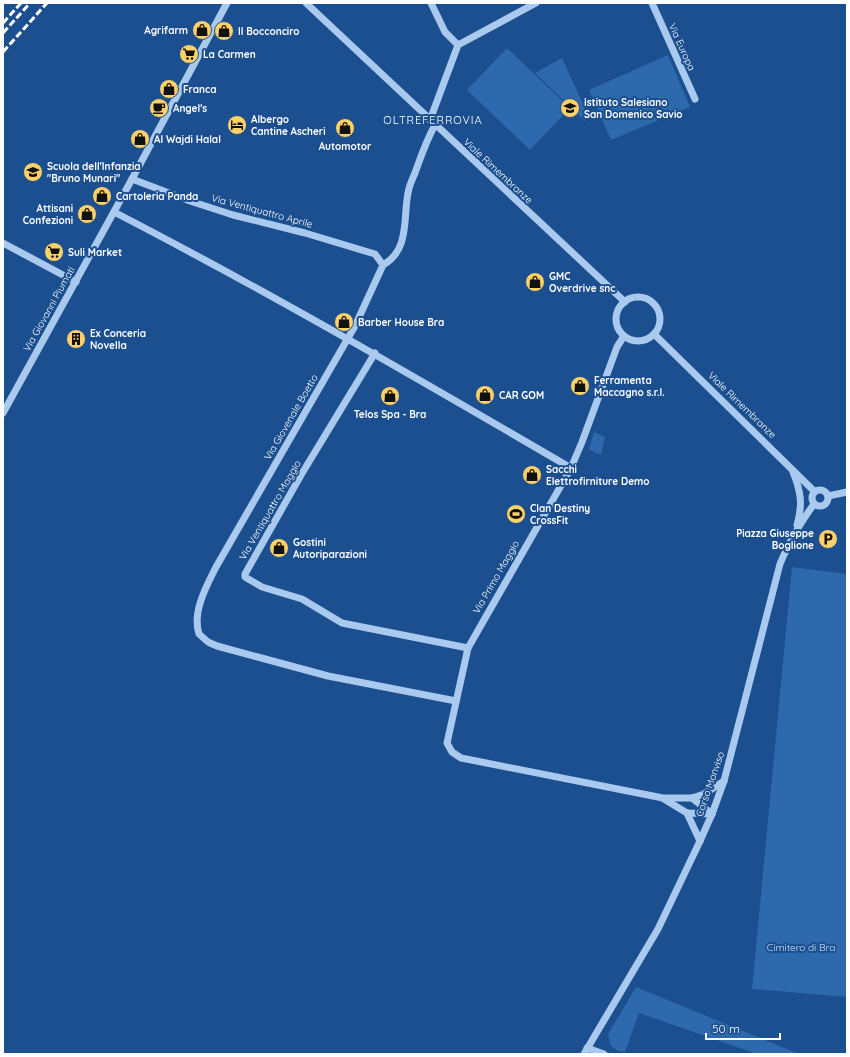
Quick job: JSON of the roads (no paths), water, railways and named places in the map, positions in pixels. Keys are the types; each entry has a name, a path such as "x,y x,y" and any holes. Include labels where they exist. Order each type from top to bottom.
{"street":[{"name":"Via Giovanni Piumati","path":"3,413 76,282 227,3"},
{"name":"Viale Rimembranze","path":"306,3 624,302"},
{"path":"431,3 445,32 458,45 536,3"},
{"name":"Via Europa","path":"652,3 695,99"},
{"name":"Via Giovenale Boetto","path":"456,701 328,676 217,646 208,642 199,634 196,618 205,588 216,567 355,326 383,265 390,261 398,252 405,229 408,193 429,136 458,45"},
{"name":"Via Ventiquattro Aprile","path":"132,179 190,202 233,215 305,233 375,254 383,265"},
{"path":"114,212 181,246 347,338 571,468"},
{"path":"3,243 76,282"},
{"path":"641,297 653,303 657,308 660,322 654,334 649,338 636,341 624,336 616,324 616,317 618,310 624,302 641,297"},
{"name":"Viale Rimembranze","path":"654,334 814,491"},
{"name":"Via Primo Maggio","path":"624,336 617,347 571,468 468,648 447,743 452,752 461,758 662,798 692,798 704,794 724,781"},
{"name":"Via Ventiquattro Maggio","path":"375,354 301,475 245,574 245,577 262,587 302,599 342,623 468,648"},
{"path":"792,470 800,489 801,501 796,530"},
{"path":"820,489 823,490 828,496 828,501 824,505 819,506 814,504 811,496 814,491 820,489"},
{"path":"828,496 847,492"},
{"name":"Corso Monviso","path":"586,1051 658,929 712,814 724,781 780,564 787,546 796,530 814,504"},
{"name":"Via Primo Maggio","path":"662,798 687,813 712,814"},
{"path":"692,798 712,814"},
{"path":"687,813 700,841"},
{"path":"586,1051 604,1054"}],"railway":[{"path":"3,23 21,3"},
{"path":"3,33 30,3"},
{"path":"3,52 47,3"}],"place":[{"name":"Agrifarm","path":"202,30"},
{"name":"Il Bocconciro","path":"224,31"},
{"name":"La Carmen","path":"189,54"},
{"name":"Franca","path":"169,89"},
{"name":"Angel's","path":"159,108"},
{"name":"Istituto Salesiano San Domenico Savio","path":"570,108"},
{"name":"Albergo Cantine Ascheri","path":"237,125"},
{"name":"Automotor","path":"345,128"},
{"name":"Al Wajdi Halal","path":"140,139"},
{"name":"Scuola dell'Infanzia \"Bruno Munari\"","path":"33,172"},
{"name":"Cartoleria Panda","path":"102,196"},
{"name":"Attisani Confezioni","path":"87,214"},
{"name":"Suli Market","path":"54,252"},
{"name":"GMC Overdrive snc","path":"535,282"},
{"name":"Barber House Bra","path":"344,322"},
{"name":"Ex Conceria Novella","path":"76,339"},
{"name":"Ferramenta Maccagno s.r.l.","path":"580,386"},
{"name":"CAR GOM","path":"485,395"},
{"name":"Telos Spa - Bra","path":"390,396"},
{"name":"Sacchi Elettrofirniture Demo","path":"532,475"},
{"name":"Clan Destiny CrossFit","path":"516,514"},
{"name":"Piazza Giuseppe Boglione","path":"828,539"},
{"name":"Gostini Autoriparazioni","path":"279,548"}],"district":[{"name":"OLTREFERROVIA","path":"433,120"}],"park label":[{"name":"Cimitero di Bra","path":"801,947"}]}
